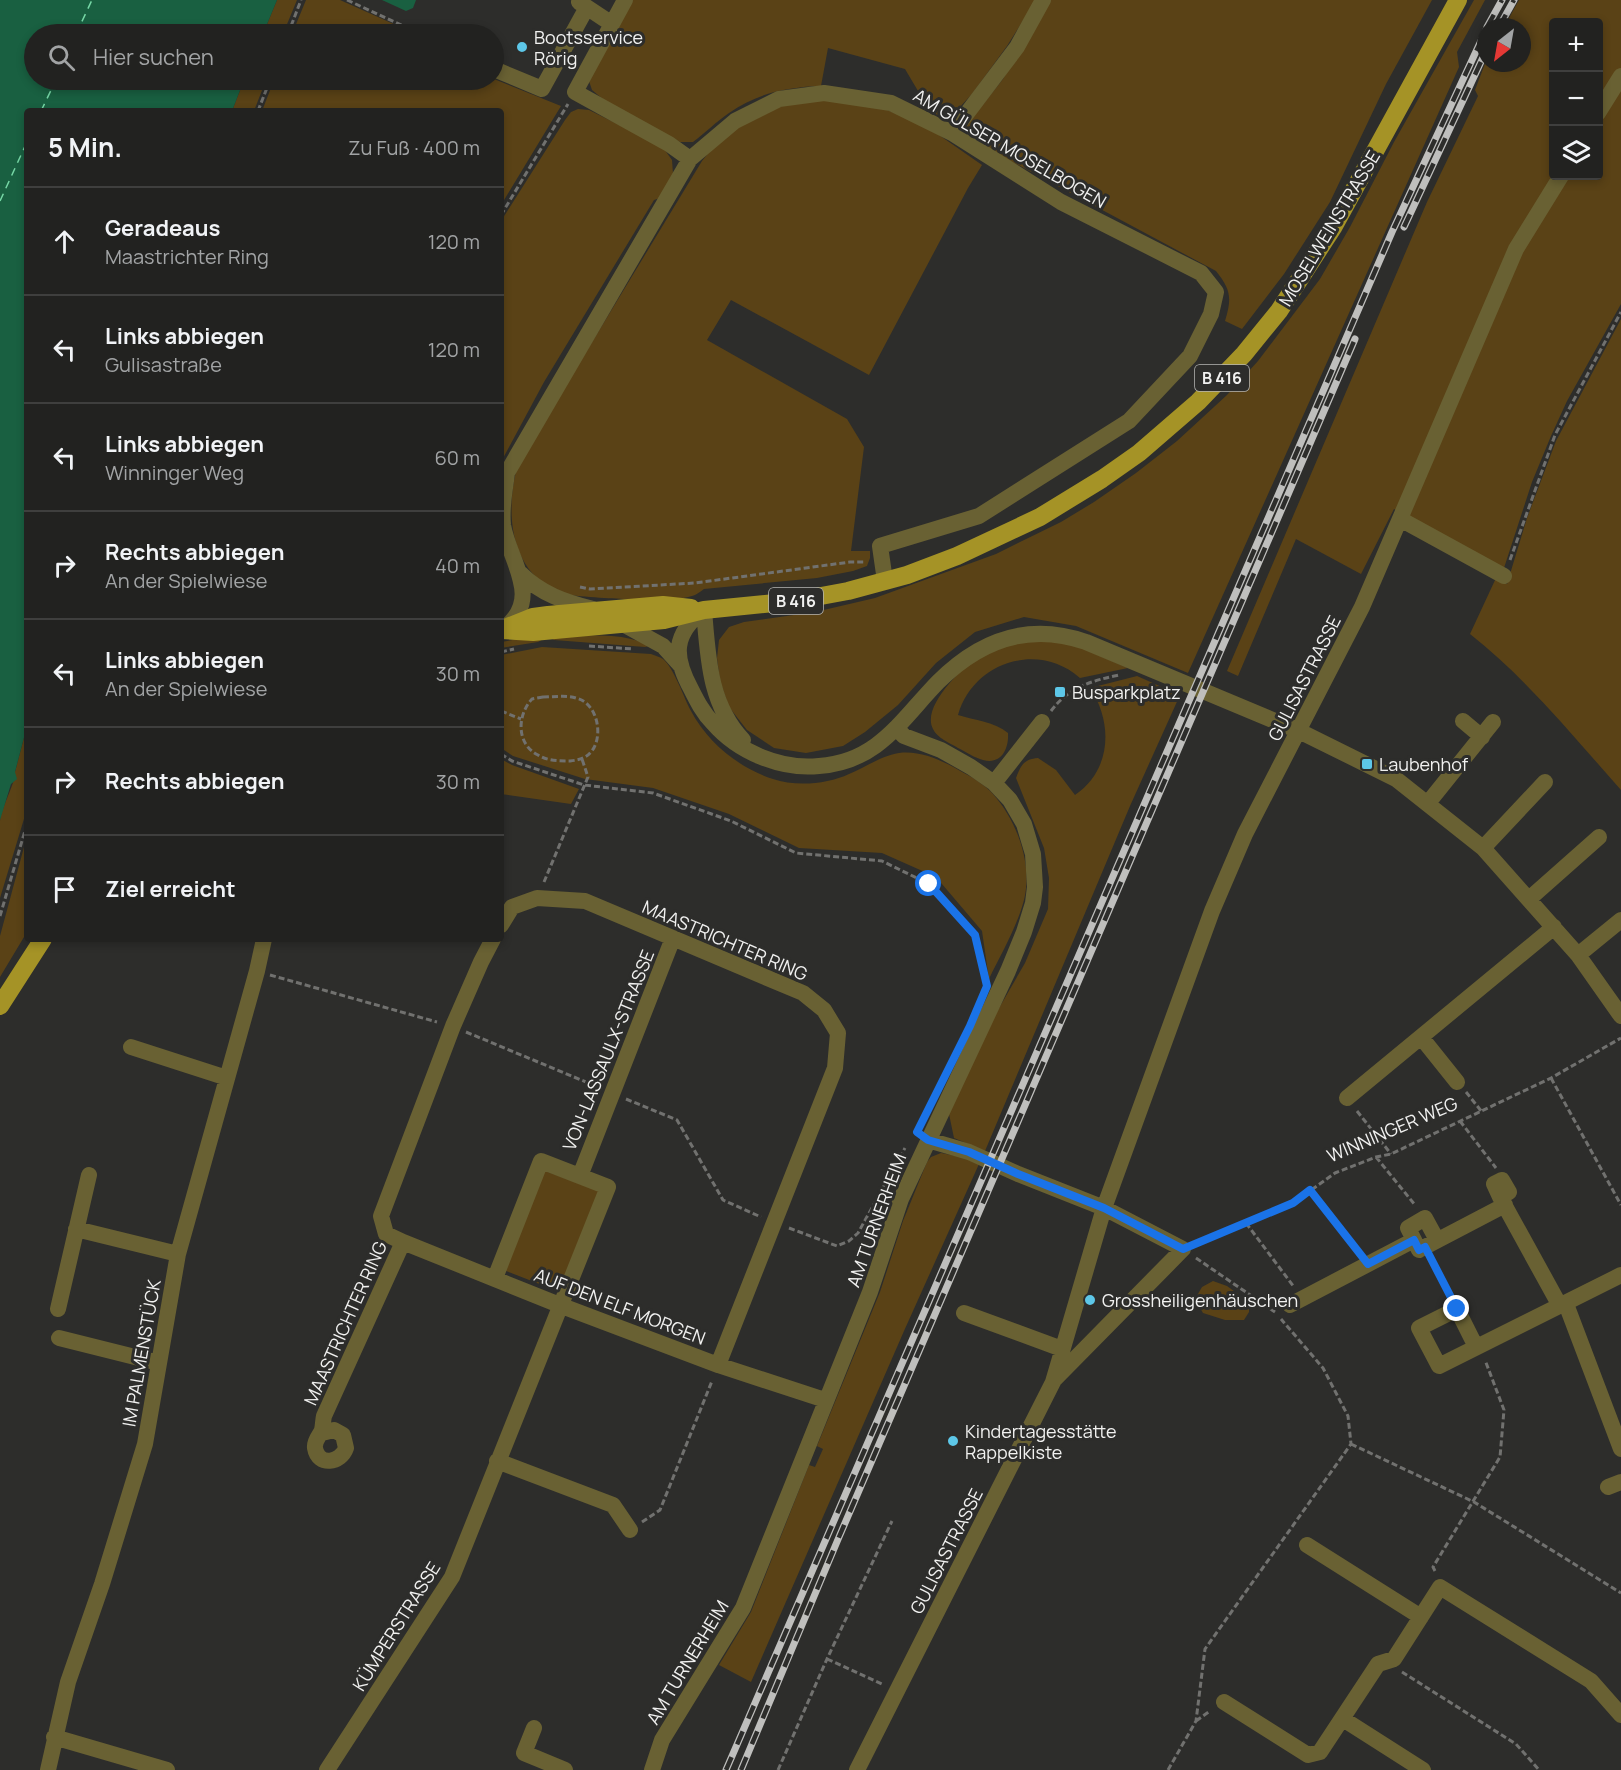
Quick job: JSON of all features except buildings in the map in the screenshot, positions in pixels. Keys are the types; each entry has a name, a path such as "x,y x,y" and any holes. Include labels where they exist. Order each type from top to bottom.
{"main road":[{"name":"MOSELWEINSTRASSE","path":"504,627 534,632 664,620 704,610 794,602 884,574 907,575 1017,529 1063,504 1139,453 1169,429 1224,377 1280,311 1312,264 1458,0"},
{"name":"MOSELWEINSTRASSE","path":"504,626 533,617 599,610 663,605 704,610"},
{"path":"0,1006 41,942"}],"street":[{"path":"625,0 575,92 669,144 690,159"},
{"path":"952,133 1017,47 1043,0"},
{"path":"504,73 542,89 583,4 612,24"},
{"path":"1603,106 1621,76"},
{"name":"AM GÜLSER MOSELBOGEN","path":"504,476 690,159 735,121 779,99 824,93 890,99 952,133 1061,202 1201,273 1216,292 1211,314 1190,357 1129,421 979,516 880,546 884,574"},
{"name":"GULISASTRASSE","path":"857,1770 1053,1382 1104,1208 1212,911 1245,834 1362,607 1516,249 1559,180"},
{"path":"1400,519 1504,576"},
{"name":"AM GÜLSER MOSELBOGEN","path":"504,527 524,590 521,607 514,619 504,625"},
{"path":"520,573 547,594 573,604 599,610"},
{"path":"681,667 678,649 683,632 690,622 704,610"},
{"path":"704,610 711,680 716,697 735,731 762,756"},
{"path":"623,624 669,651 681,667 694,696 712,723 742,747 792,765 835,764 862,754 897,729 937,683 954,667 985,645 1033,633 1059,634 1086,642 1299,731 1396,779 1482,848 1578,955 1621,1016"},
{"path":"994,783 1042,722"},
{"path":"1463,722 1482,736"},
{"path":"1428,803 1493,722"},
{"name":"AM TURNERHEIM","path":"652,1770 663,1740 743,1608 870,1292 901,1199 1008,971 1033,903 1034,871 1029,838 1010,800 994,783 955,757 904,736 897,729"},
{"path":"1482,848 1545,782"},
{"path":"1529,899 1599,837"},
{"path":"504,920 512,908 537,898"},
{"name":"MAASTRICHTER RING","path":"537,898 585,902 803,993 824,1010 838,1033 835,1068 718,1365"},
{"path":"1578,955 1621,920"},
{"path":"1347,1098 1393,1056 1421,1037 1554,927"},
{"name":"VON-LASSAULX-STRASSE","path":"580,1176 673,938"},
{"name":"IM PALMENSTÜCK","path":"48,1770 68,1682 102,1584 145,1444 178,1254 263,942"},
{"name":"MAASTRICHTER RING","path":"322,1433 324,1416 403,1242 386,1234 381,1216 453,1026 491,942"},
{"path":"1421,1037 1457,1082"},
{"path":"130,1047 227,1078"},
{"path":"928,1140 969,1152 1104,1208 1183,1249 1053,1382"},
{"path":"495,1278 541,1161 580,1176"},
{"path":"58,1309 88,1175"},
{"name":"KÜMPERSTRASSE","path":"327,1770 452,1577 608,1187 580,1176"},
{"path":"1296,1301 1368,1264 1425,1242 1503,1194 1563,1305 1621,1449"},
{"path":"1425,1218 1425,1242"},
{"path":"1425,1218 1408,1228 1425,1242"},
{"path":"76,1229 178,1254"},
{"name":"AUF DEN ELF MORGEN","path":"403,1242 718,1365 825,1400"},
{"path":"1477,1346 1457,1309 1419,1328 1438,1366 1621,1275"},
{"path":"964,1313 1062,1348"},
{"path":"58,1338 159,1363"},
{"path":"497,1461 613,1505 630,1530"},
{"path":"1307,1545 1319,1560 1421,1617"},
{"path":"1228,1711 1308,1755 1320,1752 1378,1664 1394,1659 1440,1587 1591,1681 1621,1715"},
{"path":"1343,1719 1403,1765 1423,1770"},
{"path":"534,1728 524,1753 565,1770"},
{"path":"54,1737 166,1770"}],"path":[{"path":"292,24 301,0"},
{"path":"347,0 399,24"},
{"path":"259,108 266,90"},
{"path":"504,210 575,92"},
{"path":"1504,576 1555,435 1621,312"},
{"path":"578,587 590,589 695,583 850,562 866,562 884,574"},
{"path":"583,645 645,650 656,642"},
{"path":"1042,722 1059,700 1088,682 1148,669"},
{"path":"577,698 587,703 595,716 597,733 595,745 590,754 582,759 559,761 537,755 526,744 522,736 521,719 526,705 532,699 577,698"},
{"path":"504,712 521,719"},
{"path":"504,756 512,761 584,785 653,793 731,821 796,853 882,861 929,884 975,935 987,986"},
{"path":"537,898 588,773 582,759"},
{"path":"1,913 24,834"},
{"path":"257,971 453,1026"},
{"name":"WINNINGER WEG","path":"1183,1249 1293,1203 1335,1173 1376,1157 1391,1154 1482,1112 1551,1078 1621,1038"},
{"path":"1551,1078 1621,1205"},
{"path":"1457,1082 1482,1112"},
{"path":"1347,1098 1391,1154"},
{"path":"1460,1121 1494,1164 1503,1194"},
{"path":"775,1222 837,1246 849,1241 858,1233 906,1148"},
{"path":"1376,1157 1425,1218"},
{"path":"1310,1190 1368,1264"},
{"path":"1246,1223 1296,1301"},
{"path":"1425,1242 1457,1309"},
{"path":"1168,1770 1196,1721 1205,1649 1351,1444 1348,1416 1323,1368 1274,1311 1183,1249"},
{"path":"1440,1587 1433,1567 1500,1457 1504,1410 1477,1346"},
{"path":"630,1530 660,1510 718,1365"},
{"path":"1351,1444 1474,1502 1621,1593"},
{"path":"778,1770 826,1659 892,1521"},
{"path":"826,1659 898,1691"},
{"path":"1385,1662 1516,1744 1539,1770"}],"shaded area":[{"path":"0,0 277,0 267,24 24,24 24,90 240,90 233,108 24,108 24,738 15,772 17,779 11,784 0,820"},
{"path":"277,0 297,0 287,24 267,24"},
{"path":"306,0 340,0 394,24 296,24"},
{"path":"382,0 416,0 413,8 406,11"},
{"path":"633,0 1036,0 1007,46 972,94 957,110 938,115 921,108 921,96 905,69 828,48 821,86 773,92 751,100 729,113 693,142 680,142 604,100 592,90 589,81"},
{"path":"1051,0 1432,0 1386,84 1330,202 1284,274 1242,329 1225,321 1229,294 1216,271 972,139 966,126 1003,79"},
{"path":"1474,0 1485,0 1457,52 1459,67 1188,673 1076,626 1024,617 975,632 936,663 898,705 865,732 843,746 806,753 774,748 747,730 729,707 720,681 717,658 719,640 729,627 744,622 815,612 875,598 996,554 1061,522 1094,502 1177,441 1227,395 1258,361 1320,279"},
{"path":"1519,0 1621,0 1621,304 1567,401 1551,436 1532,482 1504,568 1394,509 1361,574 1296,539 1238,676 1227,671 1427,202 1478,96 1475,90 1482,72 1531,72 1531,18 1509,18"},
{"path":"504,83 561,106 504,200 504,108 263,108 270,90 504,90"},
{"path":"240,90 262,90 255,108 233,108"},
{"path":"829,99 878,106 929,128 982,165 869,375 731,300 707,340 847,419 864,447 851,551 870,551 867,566 817,578 704,589 692,596 668,600 590,597 559,592 542,582 529,569 520,554 512,519 512,500 518,464 702,161 723,138 758,114 783,106"},
{"path":"578,109 589,110 662,146 672,160 673,174 663,197 654,200 544,382 504,456 504,216 571,112"},
{"path":"1621,319 1621,790 1530,689 1470,634 1496,578 1507,584 1527,518 1556,441"},
{"path":"572,635 622,637 649,646 551,638"},
{"path":"535,636 543,639 538,642 504,648 504,641"},
{"path":"1056,640 1128,668 1080,678 1063,667 1045,661 1027,659 1009,663 992,670 977,682 966,697 958,715 991,724 1008,733 1006,749 1000,758 990,761 977,758 937,735 931,720 938,699 945,688 972,661 988,651 1005,645"},
{"path":"542,647 651,654 662,658 671,669 698,723 715,744 748,768 773,779 802,784 822,782 841,777 886,757 899,753 916,753 941,761 983,785 1002,805 1016,830 1026,872 1026,886 1021,910 989,979 982,931 936,877 882,853 799,848 729,814 653,788 585,779 513,756 504,750 504,654"},
{"path":"1137,676 1180,695 1130,806 985,1151 954,1138 949,1114 995,1015 1025,963 1048,909 1049,878 1044,848 1016,778 1024,764 1038,758 1056,770 1075,795 1087,785 1096,773 1105,745 1103,716 1090,688"},
{"path":"24,738 24,819 0,898 0,821"},
{"path":"504,761 579,789 571,804 504,794"},
{"path":"24,847 24,937 0,977 0,936"},
{"path":"941,1153 966,1158 979,1164 751,1682 719,1665 751,1612 809,1465 815,1467 823,1449 817,1446 880,1292 903,1221 927,1162 931,1157"},
{"path":"540,1169 599,1191 560,1292 501,1269"},
{"path":"1213,1281 1227,1286 1249,1302 1249,1312 1244,1320 1225,1320 1203,1313 1195,1299 1202,1287"}],"ferry route":[{"path":"81,24 92,0"},
{"path":"42,108 51,90"},
{"path":"0,201 24,149"}],"railway":[{"path":"1492,18 1502,0"},
{"path":"1504,18 1514,0"},
{"path":"726,1770 1392,232 1477,49"},
{"path":"1404,227 1477,70"},
{"path":"741,1770 839,1537 1355,339"}],"place":[{"name":"Bootsservice Rörig","path":"522,47"},
{"name":"Busparkplatz","path":"1060,692"},
{"name":"Laubenhof","path":"1367,764"},
{"name":"Grossheiligenhäuschen","path":"1090,1300"},
{"name":"Kindertagesstätte Rappelkiste","path":"953,1441"}],"route":[{"path":"929,884 975,935 987,986 970,1026 917,1132 928,1140 969,1152 1104,1208 1183,1249 1293,1203 1310,1190 1368,1264 1414,1240 1419,1250 1425,1247 1457,1309"}]}
